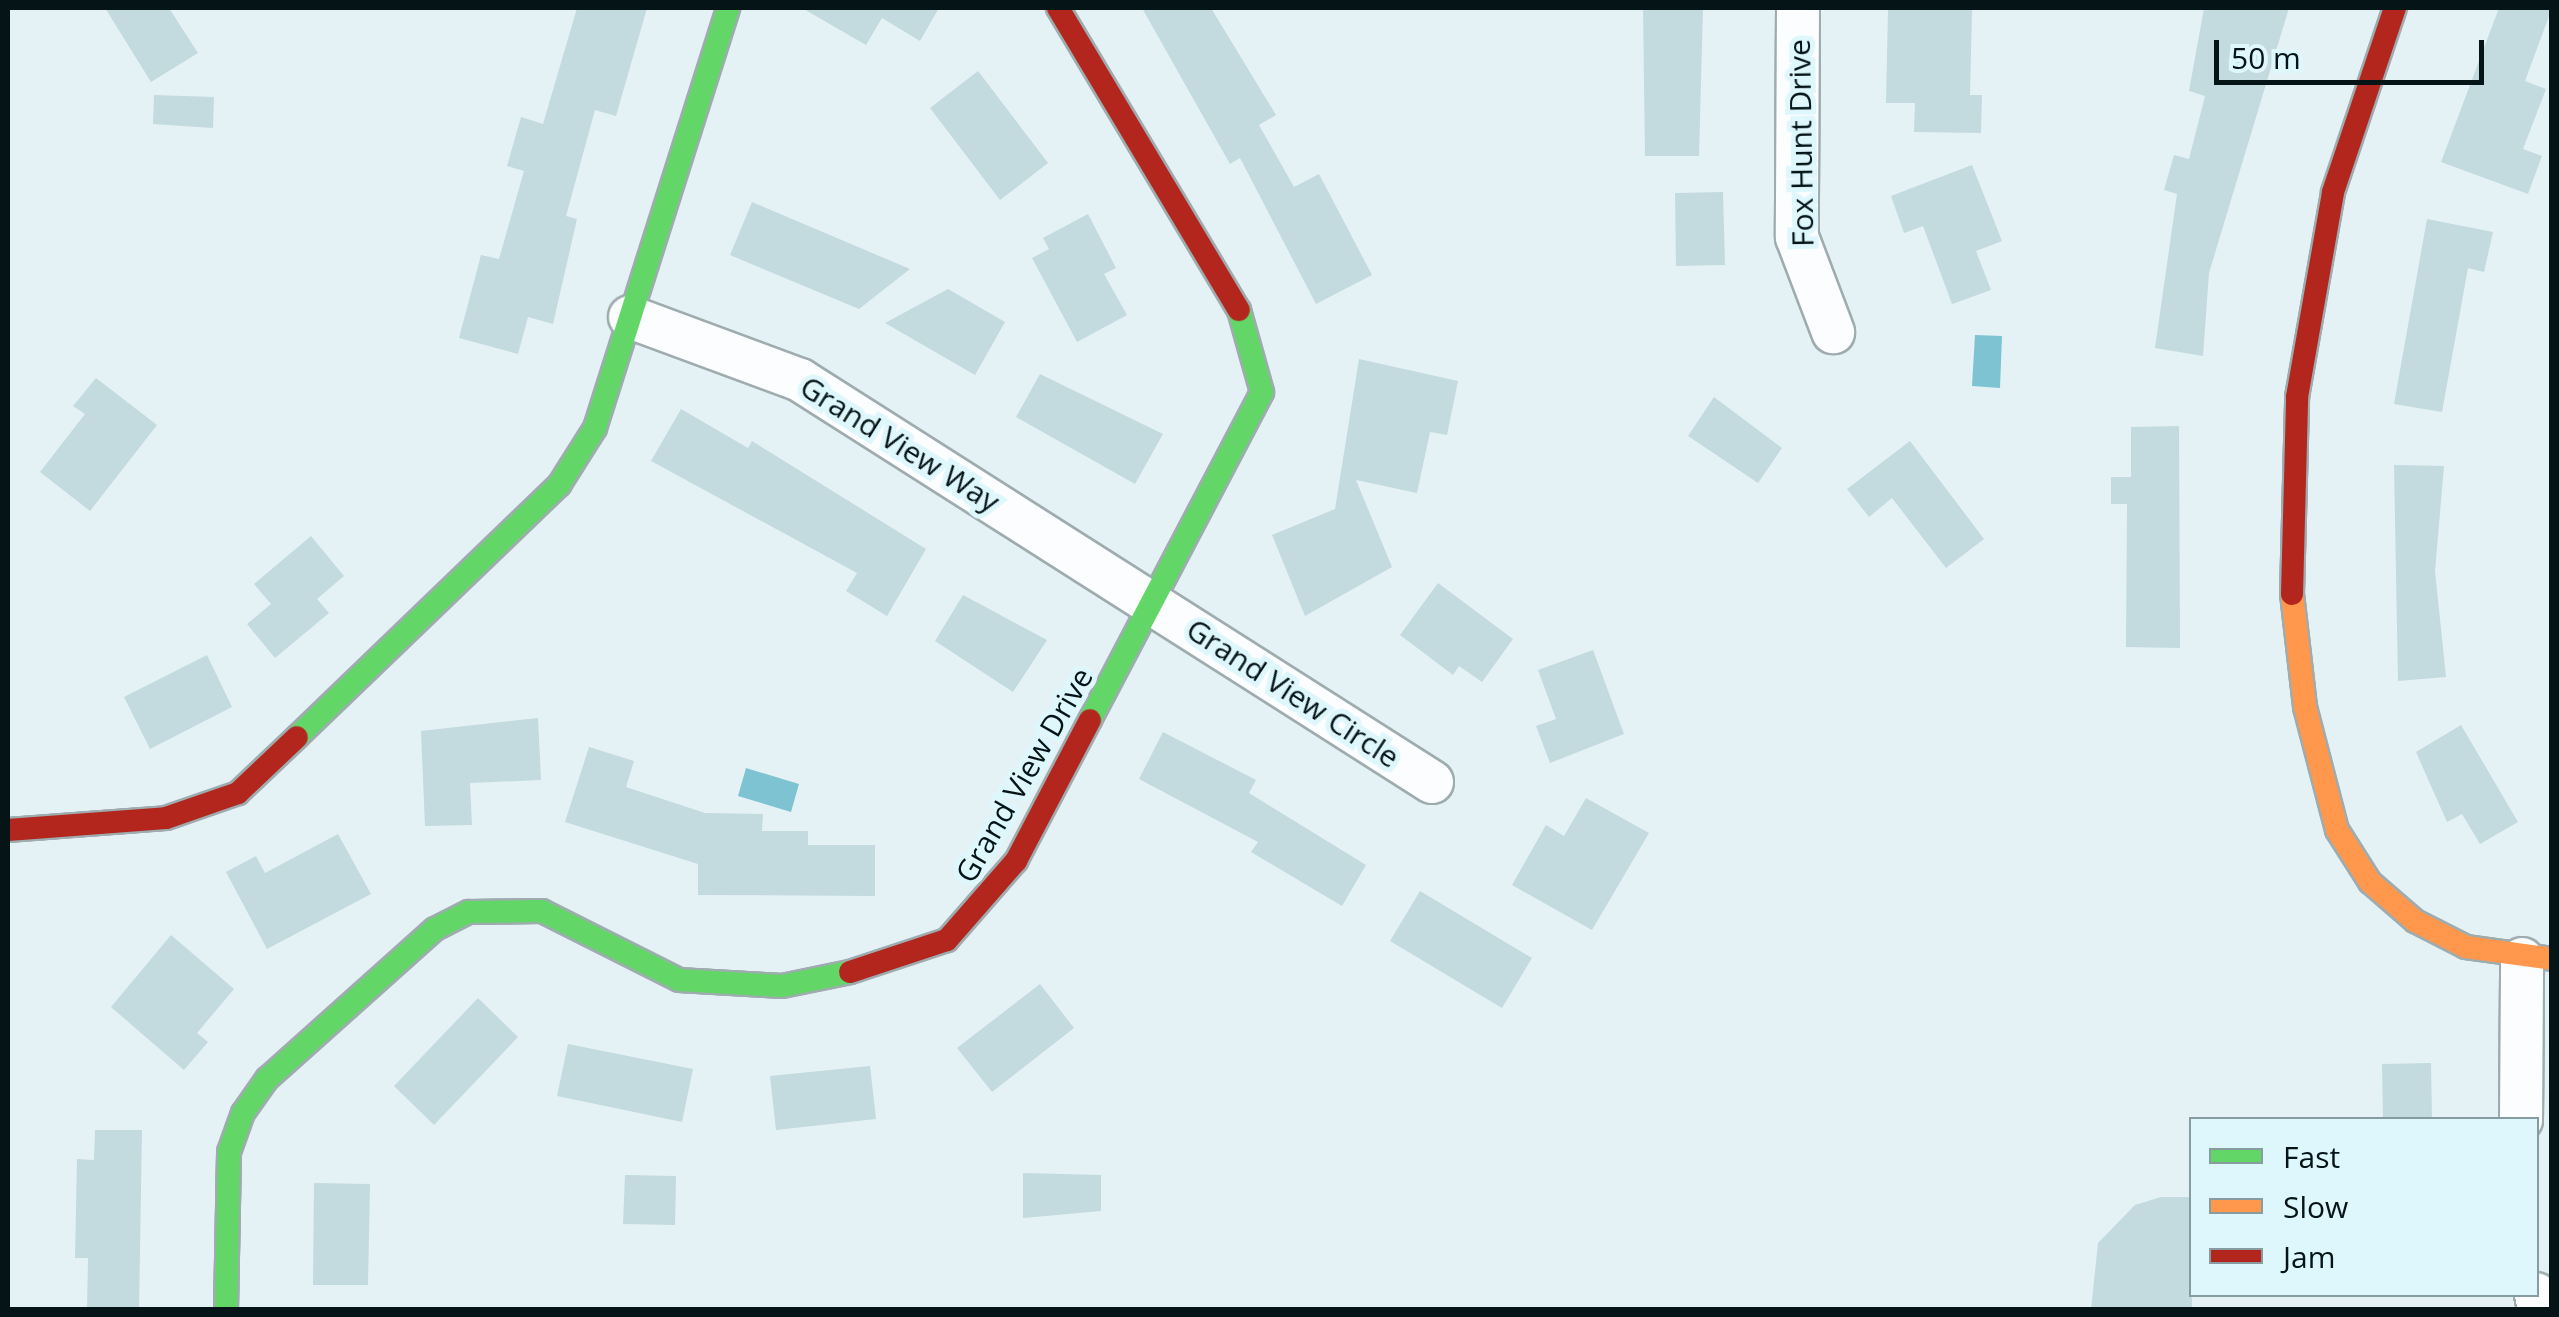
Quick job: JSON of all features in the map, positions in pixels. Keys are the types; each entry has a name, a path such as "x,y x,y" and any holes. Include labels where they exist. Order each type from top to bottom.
{"street":[{"path":"8,830 203,810 270,771 577,463 630,317 728,8"},
{"name":"Grand View Drive","path":"226,1310 229,1152 243,1113 267,1079 435,929 468,912 542,911 631,960 728,988 898,963 947,940 986,905 1250,426 1260,357 1058,8"},
{"name":"Fox Hunt Drive","path":"1798,8 1797,237 1833,332"},
{"path":"2395,8 2333,192 2297,398 2292,604 2305,706 2338,830 2370,882 2450,938 2537,959 2521,1117"},
{"name":"Grand View Way","path":"630,317 800,380 1154,604"},
{"name":"Grand View Circle","path":"1154,604 1432,782"}],"water":[{"path":"1975,335 2002,336 2000,388 1972,386"},
{"path":"746,768 799,784 791,812 738,796"}],"building":[{"path":"105,8 169,8 198,53 151,82"},
{"path":"577,8 647,8 616,116 595,110 566,216 577,219 553,324 528,317 518,354 459,338 481,255 499,259 524,171 507,166 521,117 543,124"},
{"path":"802,8 939,8 920,41 882,18 866,45"},
{"path":"1142,8 1211,8 1276,115 1259,125 1294,187 1319,174 1372,275 1316,304 1240,158 1230,164"},
{"path":"1643,8 1703,8 1699,156 1645,156"},
{"path":"2204,8 2289,8 2209,273 2203,356 2155,348 2177,194 2164,190 2174,155 2189,159 2205,96 2189,91"},
{"path":"2499,8 2552,8 2525,81 2546,89 2523,149 2542,156 2528,194 2441,162"},
{"path":"1888,9 1972,10 1970,95 1982,95 1981,133 1914,132 1915,103 1886,103"},
{"path":"978,71 1048,163 1000,200 930,108"},
{"path":"154,95 214,97 213,128 153,124"},
{"path":"1972,165 2002,241 1976,251 1991,290 1952,304 1923,226 1904,233 1891,196"},
{"path":"1723,192 1725,265 1676,266 1675,193"},
{"path":"752,202 910,269 859,309 730,255"},
{"path":"1088,214 1116,268 1104,274 1127,315 1077,342 1032,258 1049,249 1043,238"},
{"path":"2427,219 2493,232 2484,272 2468,268 2442,412 2394,404"},
{"path":"948,289 1005,322 975,375 885,323"},
{"path":"1359,359 1458,381 1447,435 1430,432 1417,493 1356,480 1392,567 1305,616 1272,535 1335,509"},
{"path":"1040,374 1163,434 1135,484 1016,417"},
{"path":"96,378 157,425 90,511 40,472 85,414 73,406"},
{"path":"1714,397 1782,448 1758,483 1688,436"},
{"path":"681,409 748,448 752,441 926,549 887,616 846,591 857,573 651,461"},
{"path":"2179,426 2180,648 2126,647 2127,504 2111,504 2111,477 2131,477 2131,427"},
{"path":"1910,441 1984,539 1946,568 1892,498 1869,517 1847,489"},
{"path":"2394,465 2444,466 2435,571 2446,677 2398,681"},
{"path":"311,536 344,576 317,599 329,613 275,658 247,624 271,604 254,584"},
{"path":"1438,583 1513,639 1482,682 1459,666 1453,675 1400,635"},
{"path":"963,595 1047,640 1013,692 935,641"},
{"path":"1593,650 1624,734 1550,763 1536,726 1556,719 1538,670"},
{"path":"207,655 232,707 150,749 124,697"},
{"path":"538,718 541,780 470,783 472,825 425,826 421,731"},
{"path":"2461,725 2518,822 2480,844 2462,814 2447,822 2416,752"},
{"path":"1163,732 1256,780 1249,793 1366,865 1342,906 1251,852 1258,842 1139,779"},
{"path":"589,747 634,761 626,787 705,813 763,814 762,831 808,831 808,845 875,845 875,896 698,895 698,864 565,822"},
{"path":"1586,798 1649,833 1592,930 1512,885 1546,825 1564,836"},
{"path":"338,834 371,894 267,949 226,872 256,856 265,873"},
{"path":"1420,891 1532,958 1502,1008 1390,941"},
{"path":"171,935 234,989 197,1033 208,1042 184,1070 111,1007"},
{"path":"1040,984 1074,1028 992,1092 957,1048"},
{"path":"478,998 518,1037 434,1125 394,1086"},
{"path":"568,1044 693,1069 682,1122 557,1096"},
{"path":"2431,1063 2432,1117 2383,1117 2382,1064"},
{"path":"870,1066 876,1119 776,1130 770,1076"},
{"path":"95,1130 142,1130 139,1310 87,1310 88,1258 75,1258 77,1159 94,1160"},
{"path":"1023,1173 1101,1175 1101,1211 1023,1218"},
{"path":"625,1175 676,1176 675,1225 623,1224"},
{"path":"314,1183 370,1184 368,1285 313,1285"},
{"path":"2161,1197 2189,1197 2192,1310 2091,1310 2098,1243 2135,1205"}],"traffic: fast":[{"path":"297,737 559,485 595,428 728,8"},
{"path":"1090,720 1262,392 1239,310"},
{"path":"226,1310 229,1152 243,1113 267,1079 435,929 469,912 542,911 679,980 782,986 850,972"}],"traffic: slow":[{"path":"2292,594 2305,707 2337,830 2370,882 2415,921 2466,947 2552,959"}],"traffic: jam":[{"path":"1058,8 1239,310"},
{"path":"2292,594 2297,397 2333,192 2395,8"},
{"path":"850,972 947,940 1016,861 1090,720"},
{"path":"8,830 166,818 238,793 297,737"}]}
